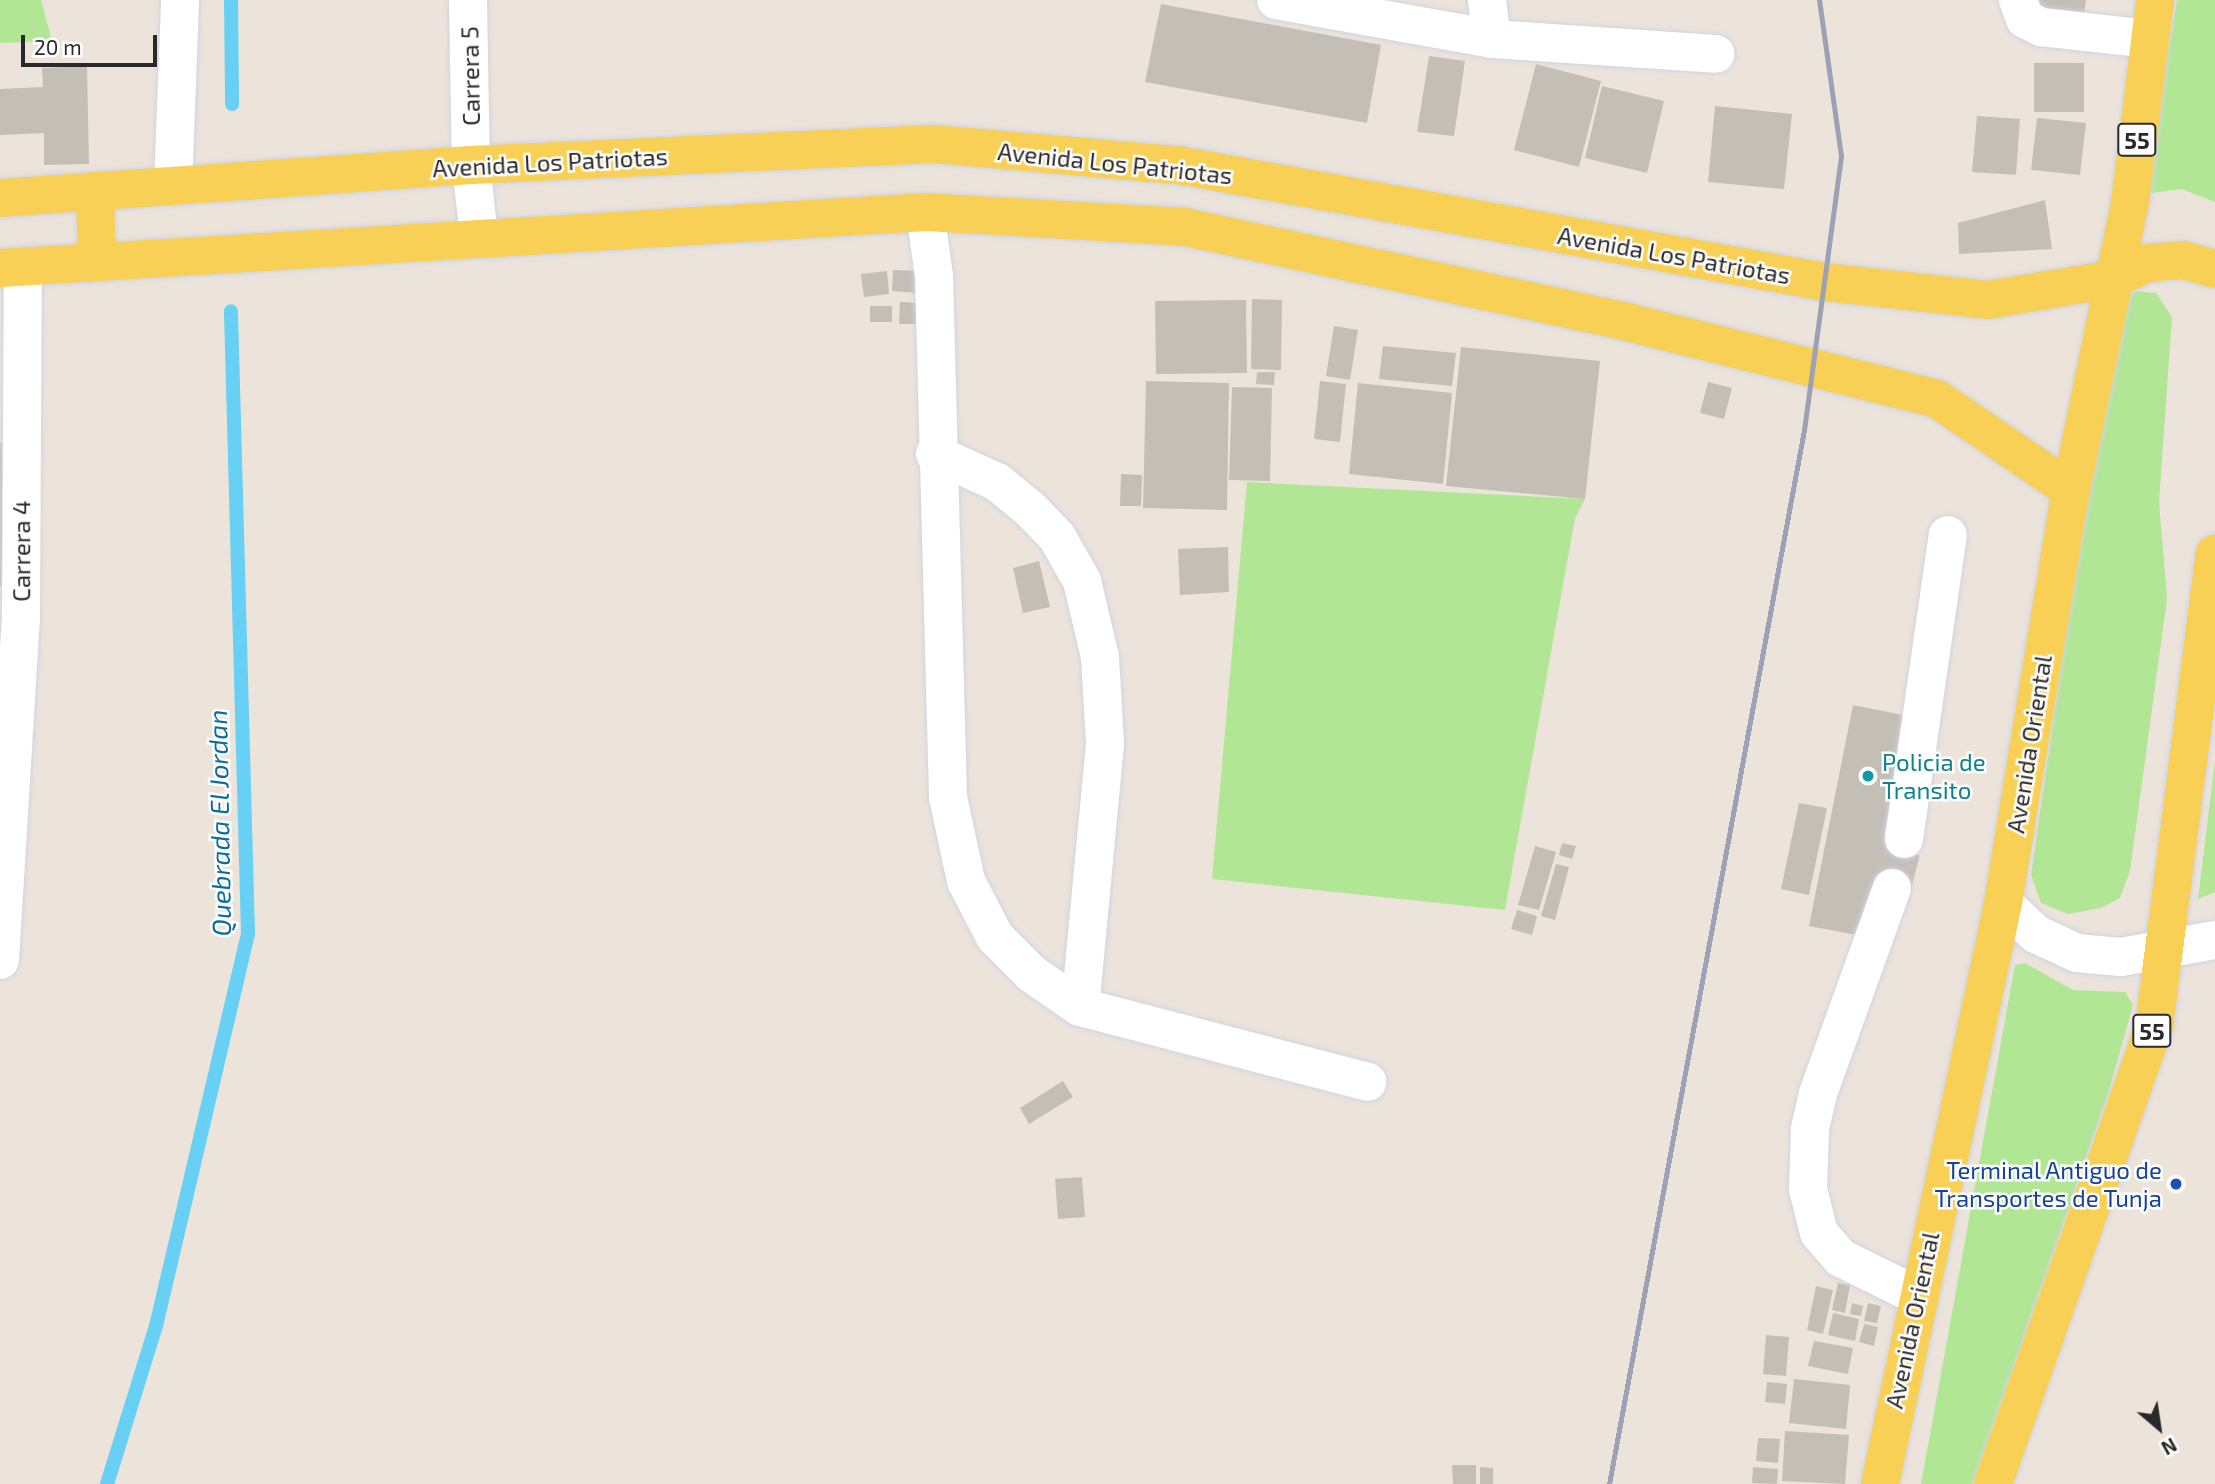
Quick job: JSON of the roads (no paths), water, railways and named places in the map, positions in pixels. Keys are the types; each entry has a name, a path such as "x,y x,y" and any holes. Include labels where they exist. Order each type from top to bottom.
{"main road":[{"name":"Avenida Oriental","path":"1880,1484 1916,1295 2003,903 2071,490 2130,202 2155,0"},
{"name":"Avenida Los Patriotas","path":"0,198 471,166 934,144 1183,166 1879,288 1987,300 2113,279 2147,263 2183,260 2215,269"},
{"path":"95,191 97,262"},
{"path":"11,267 479,236 925,212 1185,227 1626,322 1937,399 2071,490"},
{"name":"55","path":"1993,1484 2154,1027 2215,554"}],"street":[{"path":"173,186 180,0"},
{"name":"Carrera 5","path":"468,0 471,166 479,236"},
{"path":"1276,0 1492,39 1715,54"},
{"path":"1487,0 1492,39"},
{"path":"2018,0 2025,19 2041,27 2107,17 2150,38"},
{"path":"925,212 934,276 935,454 948,797 966,881 995,937 1032,974 1080,1007 1367,1082"},
{"name":"Carrera 4","path":"0,960 10,618 11,267"},
{"path":"935,454 997,482 1030,509 1058,537 1082,580 1100,657 1105,744 1080,1007"},
{"path":"1903,839 1948,534"},
{"path":"1892,888 1818,1094 1810,1130 1808,1189 1819,1233 1841,1258 1916,1295"},
{"path":"2003,903 2036,934 2077,953 2122,957 2166,946 2215,940"}],"waterway":[{"name":"Quebrada El Jordan","path":"231,0 232,104"},
{"name":"Quebrada El Jordan","path":"107,1484 156,1326 248,933 231,311"}],"tunnel":[{"path":"1892,888 1904,839"}],"railway":[{"path":"1609,1484 1804,430 1841,156 1819,0"}],"place":[{"name":"Policia de Transito","path":"1868,776"},
{"name":"Terminal Antiguo de Transportes de Tunja","path":"2176,1184"}]}
